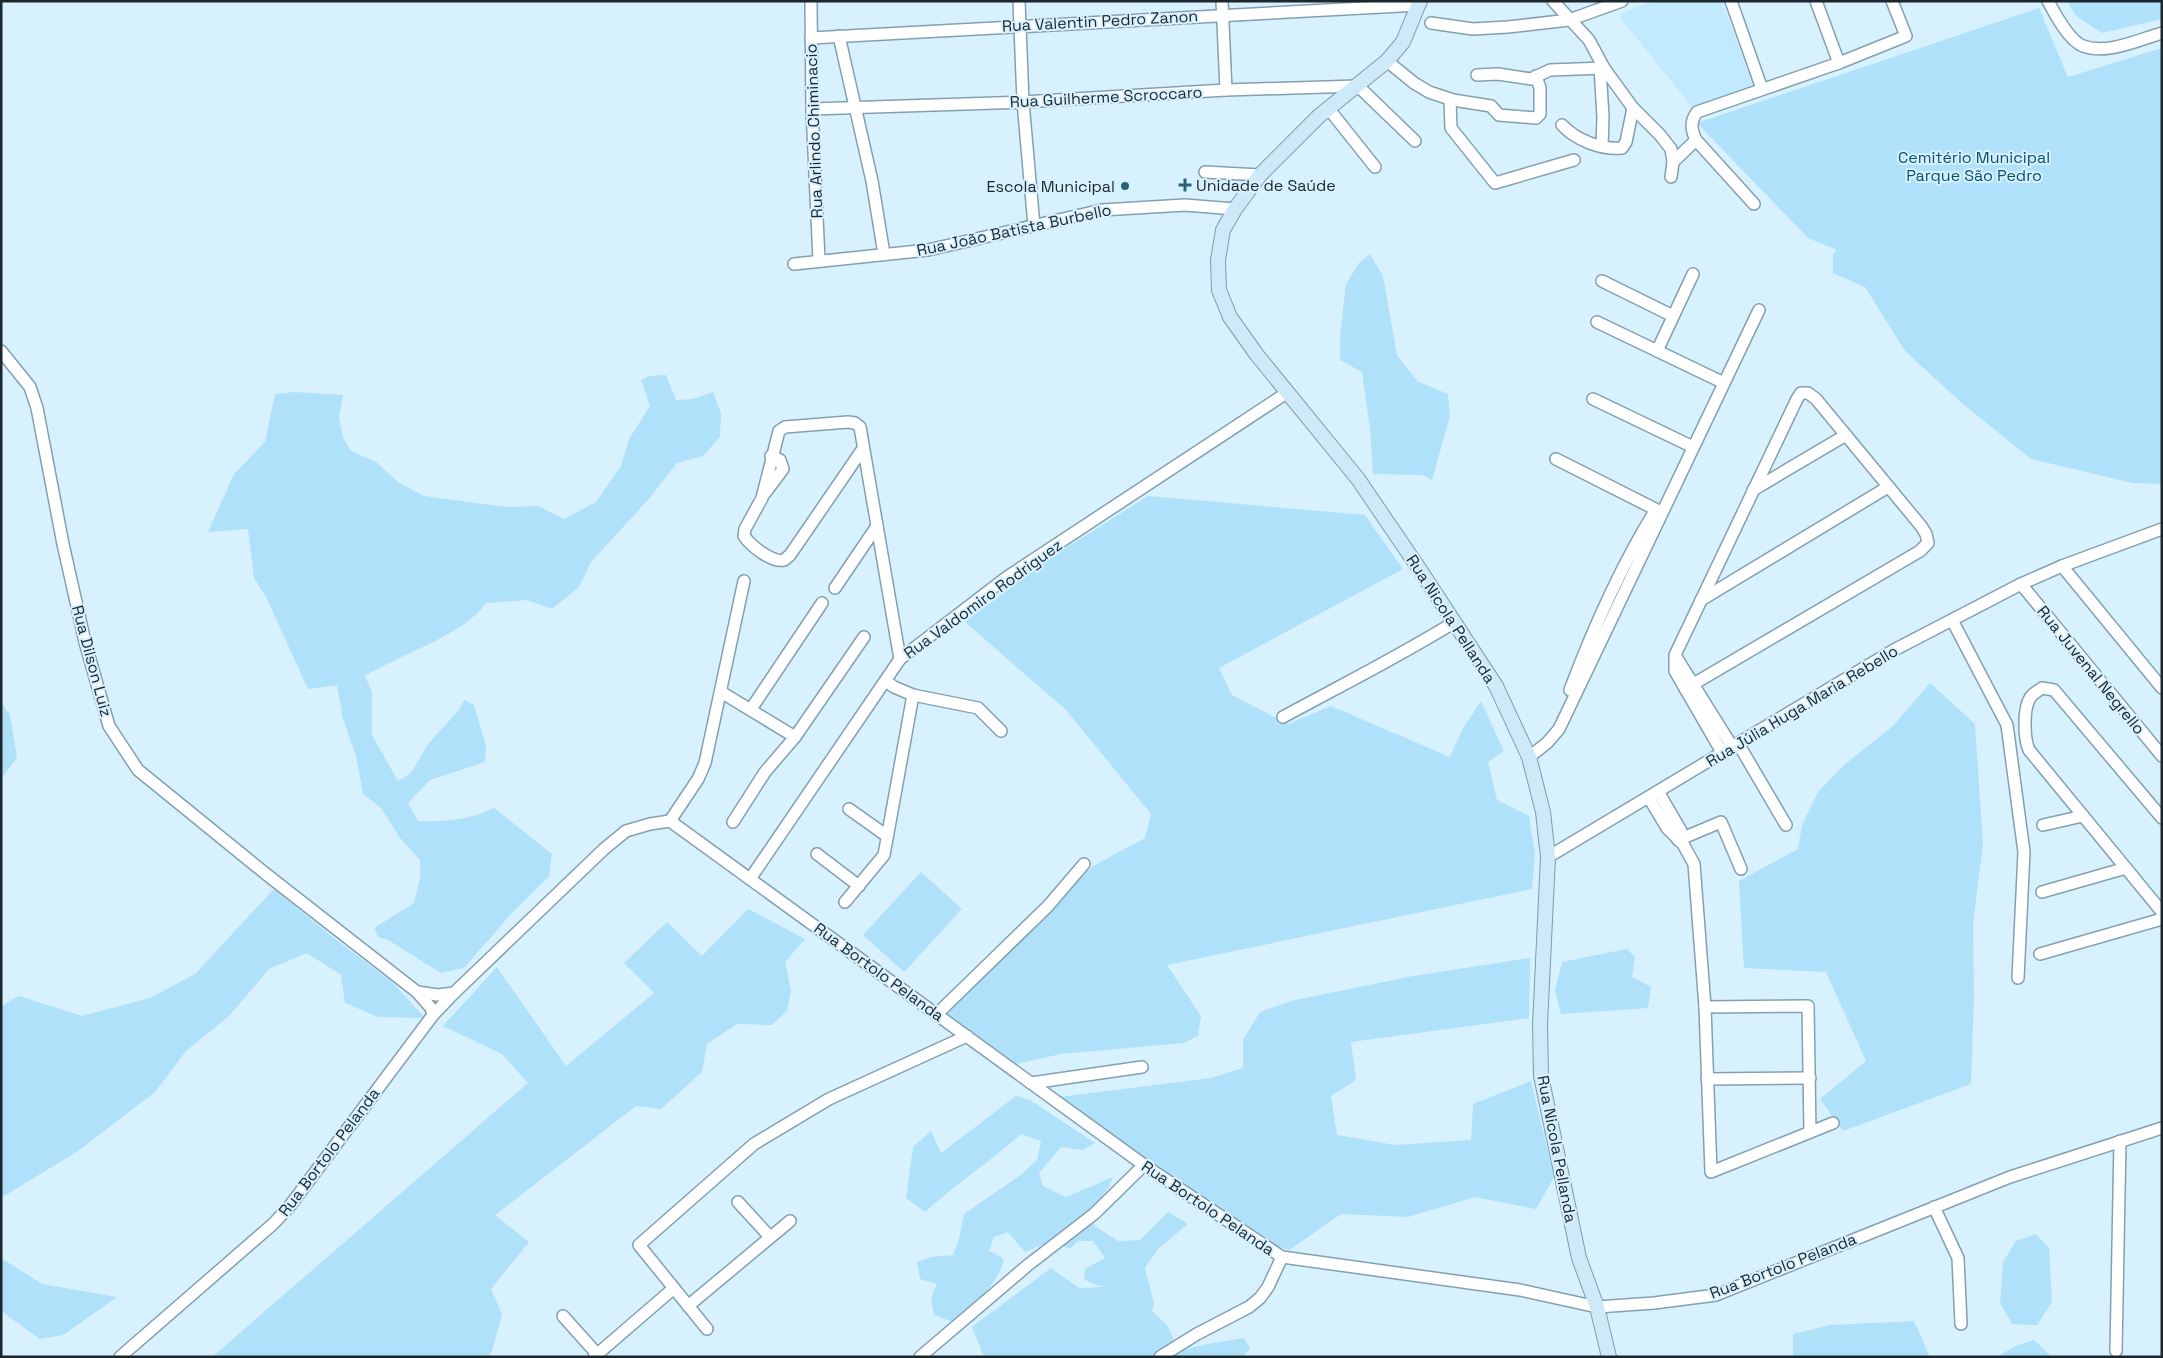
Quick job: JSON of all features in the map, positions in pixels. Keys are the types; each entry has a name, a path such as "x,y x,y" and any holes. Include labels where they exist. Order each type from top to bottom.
{"main road":[{"name":"Rua Nicola Pellanda","path":"1419,3 1403,42 1387,61 1328,108 1260,175 1235,209 1223,230 1218,260 1219,290 1230,317 1257,354 1358,479 1420,570 1496,686 1530,757 1543,812 1548,857 1540,1025 1541,1076 1579,1258 1597,1307 1609,1357"}],"street":[{"name":"Rua Arlindo Chiminacio","path":"811,1 812,108 819,260"},
{"path":"1019,1 1023,102 1034,226"},
{"path":"1222,1 1226,90"},
{"path":"1553,1 1589,40 1602,68 1633,108 1671,149 1673,162 1671,177"},
{"path":"1431,23 1473,29 1569,20 1622,1"},
{"path":"1731,1 1762,89"},
{"path":"1816,1 1839,63"},
{"path":"1754,204 1696,140 1692,130 1692,122 1697,112 1839,63 1906,36 1892,1"},
{"path":"2048,1 2061,24 2082,46 2102,50 2162,33"},
{"name":"Rua Valentin Pedro Zanon","path":"811,38 1419,3"},
{"path":"839,36 872,181 884,254"},
{"path":"1387,61 1414,84 1429,92 1450,100 1491,106 1500,115 1506,116 1536,118 1540,114 1540,88 1536,76"},
{"path":"1477,75 1498,74 1531,79 1550,70 1602,68"},
{"path":"1602,68 1602,146"},
{"path":"1358,86 1415,141"},
{"name":"Rua Guilherme Scroccaro","path":"812,108 1023,102 1226,90 1358,86"},
{"path":"1450,100 1451,128 1494,183 1574,160"},
{"path":"1328,108 1375,167"},
{"path":"1562,125 1569,132 1583,140 1602,146 1622,148 1626,142 1633,108"},
{"path":"1673,162 1696,140"},
{"path":"1205,172 1260,175"},
{"name":"Rua João Batista Burbello","path":"794,264 928,250 1102,210 1185,206 1235,209"},
{"path":"1657,351 1692,274"},
{"path":"1602,281 1673,316"},
{"path":"1530,757 1550,740 1558,729 1620,588 1658,511 1669,497 1759,310"},
{"path":"1597,322 1724,383"},
{"name":"Rua Dilson Luiz","path":"1,351 30,387 37,408 63,544 85,642 109,726 138,770 266,874 417,992 431,1008 433,1015"},
{"name":"Rua Valdomiro Rodriguez","path":"750,879 900,660 1007,577 1288,392"},
{"path":"1689,686 1926,547 1928,540 1926,534 1814,396 1805,392 1801,393 1753,490 1675,656 1689,686 1786,825"},
{"path":"1593,398 1692,447"},
{"path":"862,450 790,556 782,561 773,559 744,536 746,526 762,498 777,433 785,427 855,423 860,427 862,450 900,660"},
{"path":"1753,490 1846,435"},
{"path":"1556,459 1658,511"},
{"path":"1701,600 1888,487"},
{"path":"835,588 877,526"},
{"name":"Rua Júlia Huga Maria Rebello","path":"1548,857 1654,796 1894,650 2021,584 2062,566 2162,529"},
{"path":"2062,566 2162,688"},
{"path":"670,821 702,772 744,580"},
{"name":"Rua Juvenal Negrello","path":"2021,584 2162,756"},
{"path":"751,709 822,603"},
{"path":"1952,620 2007,725 2024,852 2018,978"},
{"path":"1283,717 1337,686 1412,648 1453,623"},
{"path":"733,822 766,772 795,737 864,638"},
{"path":"886,680 894,687 913,695 978,708 1001,731"},
{"path":"2162,818 2061,696 2050,688 2042,688 2031,696 2028,702 2025,742 2033,755 2162,912"},
{"path":"721,692 795,737"},
{"path":"845,902 884,855 913,695"},
{"path":"1654,796 1667,828 1681,841 1694,864 1704,1007 1711,1172 1833,1123"},
{"path":"849,809 888,836"},
{"path":"2042,825 2083,816"},
{"name":"Rua Bortolo Pelanda","path":"120,1357 273,1224 289,1207 433,1015 454,993 604,849 626,831 650,824 670,821 1144,1165 1282,1257 1520,1290 1597,1307 1654,1303 1716,1295 2010,1177 2162,1128"},
{"path":"1681,841 1721,822 1741,869"},
{"path":"817,854 859,886"},
{"path":"937,1014 1041,914 1084,864"},
{"path":"2042,892 2126,868"},
{"path":"2040,954 2162,919"},
{"path":"417,992 438,995 454,993"},
{"path":"1704,1007 1808,1006 1810,1132"},
{"path":"707,1329 639,1245 754,1144 830,1099 967,1036"},
{"path":"1031,1083 1142,1067"},
{"path":"1707,1079 1810,1078"},
{"path":"2116,1351 2120,1141"},
{"path":"920,1357 1028,1265 1094,1214 1144,1165"},
{"path":"738,1202 770,1237"},
{"path":"1934,1207 1958,1258 1961,1324"},
{"path":"688,1306 790,1221"},
{"path":"1160,1357 1249,1307 1260,1298 1282,1257"},
{"path":"562,1316 595,1356 674,1288"}],"shaded area":[{"path":"1652,1 1722,1 1753,86 1692,107 1618,15"}],"green space":[{"path":"2067,1 2162,1 2162,19 2102,33 2076,16"},
{"name":"Cemitério Municipal Parque São Pedro","path":"2039,8 2068,77 2162,48 2162,484 2133,483 2031,459 1963,404 1905,351 1865,287 1833,273 1833,254 1837,250 1808,238 1697,123"},
{"path":"1370,254 1383,276 1397,355 1417,381 1448,394 1450,416 1432,480 1422,475 1373,474 1370,430 1362,372 1340,360 1340,337 1346,284 1359,263"},
{"path":"666,375 676,400 693,399 713,392 721,413 720,437 703,456 677,463 648,500 591,562 579,587 552,609 527,600 486,603 476,615 447,635 365,676 372,692 372,735 398,781 411,773 428,744 458,711 464,700 474,705 486,746 485,762 430,780 408,803 418,821 457,819 494,808 552,854 549,876 510,915 464,968 441,973 388,940 378,937 374,928 414,903 420,878 420,860 400,838 381,808 363,794 356,756 343,719 337,685 308,689 266,597 254,578 248,529 208,532 234,474 265,442 275,394 295,392 343,395 339,418 343,438 351,451 376,462 399,483 424,496 506,507 538,506 564,519 596,502 621,466 629,439 650,406 641,380 649,376"},
{"path":"1148,496 1365,515 1403,569 1219,668 1232,695 1288,724 1331,706 1450,757 1462,730 1481,701 1504,751 1488,762 1497,800 1529,816 1535,854 1532,889 1167,965 1201,1016 1198,1036 1184,1043 1061,1054 1016,1064 942,1014 1093,866 1145,838 1151,814 1066,710 965,622 1047,560"},
{"path":"1930,683 1975,724 1983,844 1973,924 1974,995 1971,1084 1843,1131 1820,1099 1866,1061 1826,972 1744,968 1739,881 1798,849 1802,825 1818,792 1844,765 1893,726"},
{"path":"1,702 10,715 17,758 1,779"},
{"path":"921,872 962,909 904,972 863,935"},
{"path":"274,889 335,939 392,982 425,1018 378,1017 345,1003 341,975 307,953 269,969 229,1016 186,1051 155,1092 78,1151 1,1198 1,1006 19,996 82,1016 150,998 195,974"},
{"path":"748,909 805,939 785,962 791,990 787,1011 772,1025 737,1024 707,1044 702,1072 661,1109 636,1106 495,1215 529,1242 491,1289 502,1314 489,1357 212,1357 528,1083 502,1054 443,1026 497,967 566,1066 654,993 624,963 667,922 702,956"},
{"path":"1627,949 1635,957 1632,977 1651,987 1648,1008 1561,1014 1555,990 1562,962"},
{"path":"1530,958 1529,1018 1351,1042 1356,1080 1331,1096 1337,1135 1395,1145 1471,1140 1473,1104 1531,1081 1554,1177 1536,1209 1475,1197 1408,1217 1341,1214 1289,1250 1261,1241 1172,1181 1059,1097 1211,1078 1243,1068 1243,1040 1260,1012 1291,1001 1413,976"},
{"path":"1016,1096 1030,1100 1095,1143 1083,1150 1061,1147 1039,1173 1043,1186 1066,1197 1113,1177 1109,1187 1090,1212 1095,1226 1118,1241 1140,1240 1168,1212 1188,1224 1159,1248 1145,1268 1154,1303 1152,1311 1167,1325 1179,1351 1244,1338 1250,1348 1243,1357 984,1357 972,1327 1051,1268 1079,1288 1103,1287 1090,1283 1084,1278 1085,1269 1105,1258 1093,1241 1078,1241 1071,1248 1044,1244 1025,1252 1008,1232 994,1237 989,1251 1000,1256 1004,1261 989,1288 953,1322 934,1315 931,1298 937,1284 920,1279 917,1262 931,1257 953,1255 959,1239 964,1214 1022,1174 1037,1160 1041,1141 1021,1134 925,1212 906,1198 913,1147 931,1131 941,1153"},
{"path":"2036,1234 2049,1248 2052,1302 2037,1325 2012,1324 2000,1303 2003,1262 2016,1241"},
{"path":"1,1258 42,1284 117,1297 63,1335 40,1339 1,1311"},
{"path":"1914,1321 1930,1357 1793,1357 1793,1334 1830,1325"},
{"path":"2034,1340 2052,1357 1996,1357 2018,1345"}],"place":[{"name":"Unidade de Saúde","path":"1185,185"},
{"name":"Escola Municipal","path":"1125,186"}]}
